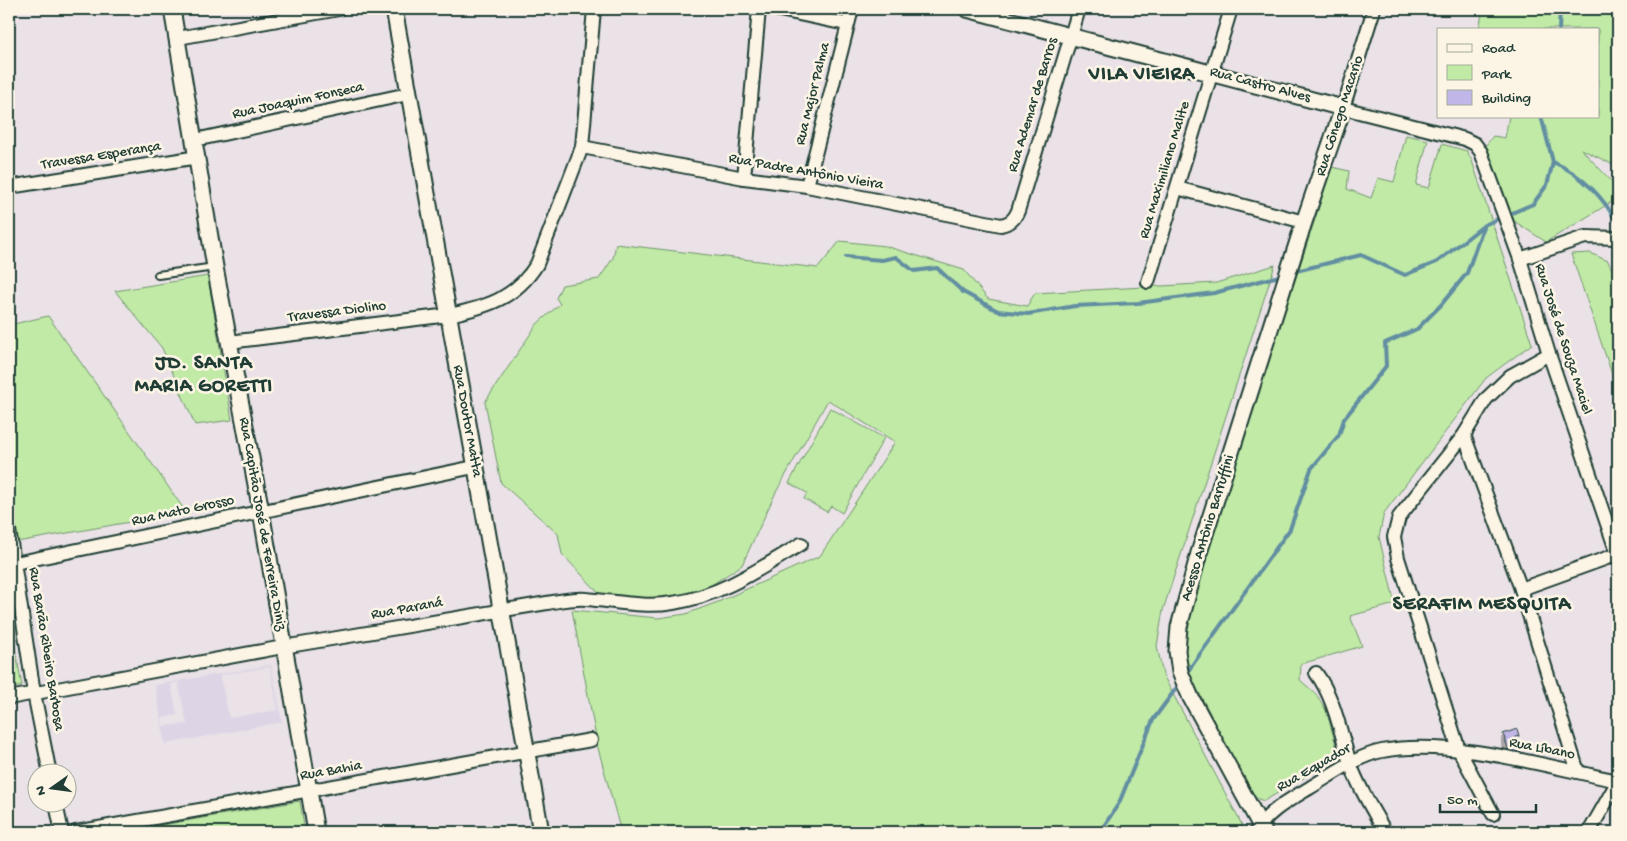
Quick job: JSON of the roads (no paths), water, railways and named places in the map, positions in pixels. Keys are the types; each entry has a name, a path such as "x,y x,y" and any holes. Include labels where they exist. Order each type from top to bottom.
{"street":[{"name":"Rua Capitão José de Ferreira Diniz","path":"172,9 215,267 261,511 316,832"},
{"path":"178,38 339,9"},
{"name":"Rua Doutor Matta","path":"394,9 449,315 474,468 541,832"},
{"name":"Travessa Diolino","path":"229,342 449,315 475,310 514,291 526,281 537,264 582,147 594,9"},
{"path":"744,178 759,9"},
{"path":"775,9 846,24"},
{"name":"Rua Major Palma","path":"807,186 846,24 852,9"},
{"name":"Rua Castro Alves","path":"968,9 1465,139"},
{"name":"Rua Ademar de Barros","path":"1018,211 1078,9"},
{"name":"Rua Maximiliano Malite","path":"1148,282 1231,9"},
{"name":"Rua Cônego Macario","path":"1304,222 1374,9"},
{"name":"Rua Joaquim Fonseca","path":"195,140 408,94"},
{"name":"Rua José de Souza Maciel","path":"1465,139 1475,144 1481,152 1520,259 1549,354 1618,555"},
{"name":"Rua Padre Antônio Vieira","path":"582,147 744,178 807,186 1001,225 1015,218 1018,211"},
{"name":"Travessa Esperança","path":"9,187 198,157"},
{"path":"1177,188 1304,222"},
{"name":"Acesso Antônio Barruffini","path":"1260,830 1191,698 1180,672 1177,651 1178,627 1199,553 1304,222"},
{"path":"1520,259 1585,237 1618,238"},
{"path":"1493,814 1459,750 1398,558 1394,537 1399,517 1464,435 1492,393 1510,376 1549,354"},
{"path":"1464,435 1521,588 1578,772"},
{"name":"Rua Mato Grosso","path":"16,563 474,468"},
{"name":"Rua Barão Ribeiro Barbosa","path":"9,530 16,563 34,693 48,764"},
{"name":"Rua Paraná","path":"9,698 283,647 501,610 583,599 628,604 672,604 704,597 729,586 801,544"},
{"path":"1521,588 1618,555"},
{"path":"1316,673 1324,685 1345,738 1350,764 1385,832"},
{"name":"Rua Bahia","path":"76,832 309,792 591,740"},
{"name":"Rua Equador","path":"1260,830 1280,806 1350,764 1380,751 1459,750"},
{"name":"Rua Líbano","path":"1459,750 1618,781"},
{"path":"1589,832 1618,781"},
{"path":"58,814 62,832"}],"lane":[{"path":"158,275 215,267"}],"waterway":[{"path":"1559,28 1560,9"},
{"path":"1185,675 1290,529 1311,469 1339,435 1344,419 1386,366 1385,343 1417,329 1441,305 1467,273 1484,225 1533,204 1547,185 1553,162 1542,118"},
{"path":"1553,162 1573,173 1591,188 1606,205 1618,225"},
{"path":"1292,272 1361,255 1405,275 1437,262 1483,226"},
{"path":"846,257 882,260 896,257 914,271 937,268 963,292 998,311 1028,314 1075,306 1138,303 1214,293 1283,275"},
{"path":"1100,832 1119,803 1153,720 1180,683"}],"district":[{"name":"VILA VIEIRA","path":"1142,75"},
{"name":"JD. SANTA MARIA GORETTI","path":"204,376"},
{"name":"SERAFIM MESQUITA","path":"1482,605"}]}
